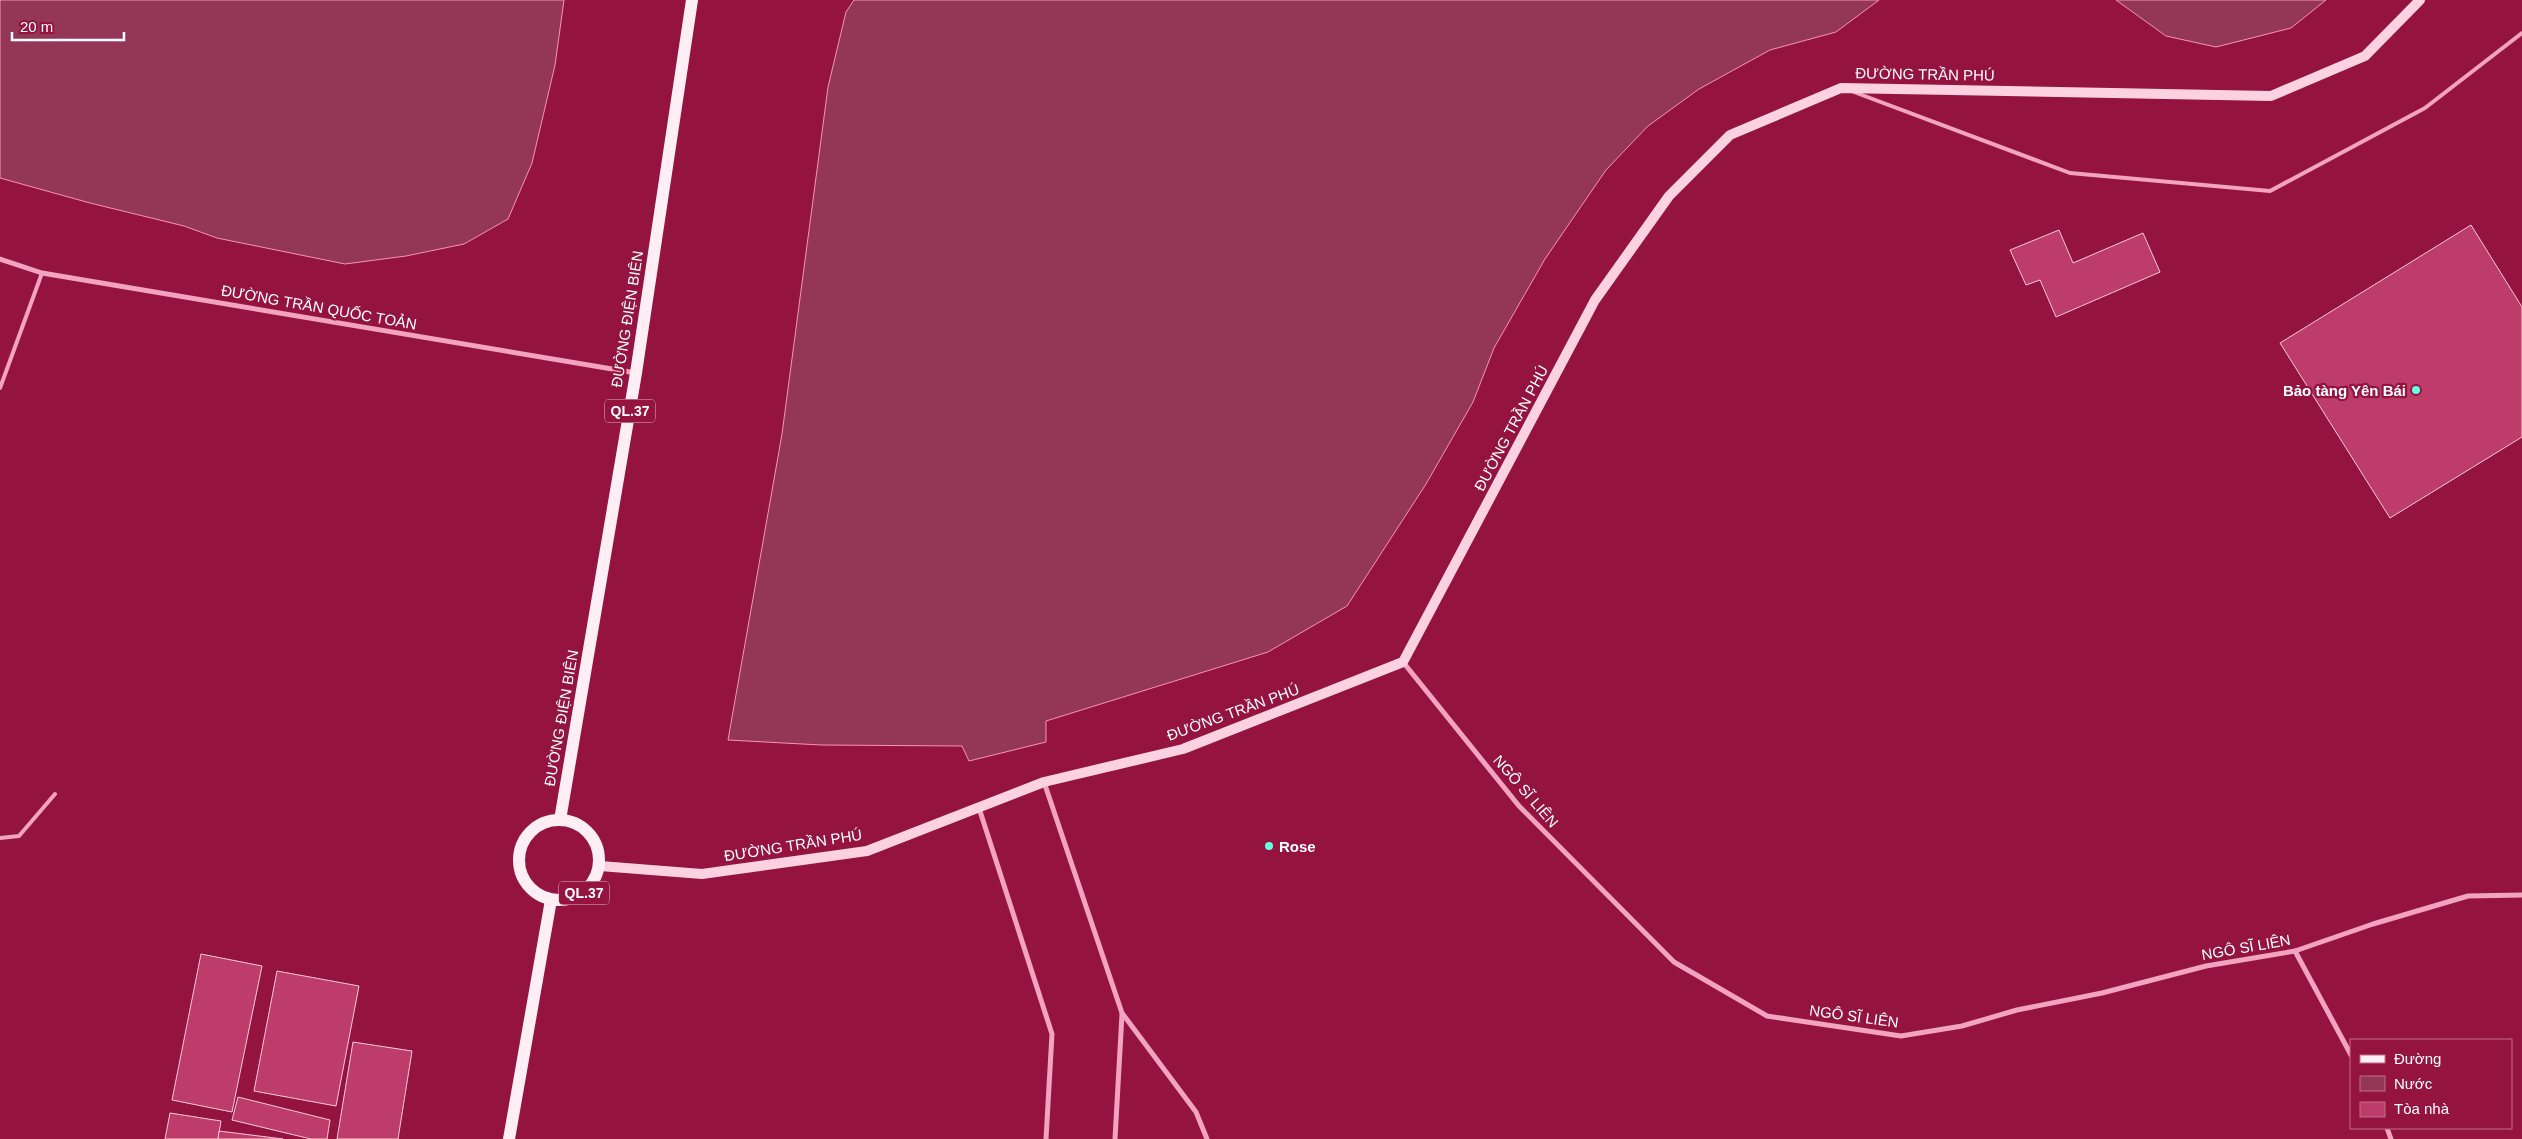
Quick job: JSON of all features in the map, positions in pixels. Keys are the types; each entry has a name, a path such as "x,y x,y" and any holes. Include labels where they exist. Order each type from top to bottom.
{"main road":[{"name":"ĐƯỜNG ĐIỆN BIÊN","path":"560,820 636,373 692,0"},
{"name":"QL.37","path":"560,820 582,827 590,834 600,854 600,866 591,886 583,894 573,899 551,900 538,895 528,886 522,875 519,862 520,849 526,837 535,828 547,822 560,820"},
{"name":"QL.37","path":"509,1139 551,900"}],"street":[{"name":"ĐƯỜNG TRẦN PHÚ","path":"600,866 702,874 867,850 1044,782 1183,749 1403,662 1596,300 1669,196 1730,134 1842,88 2271,96 2365,56 2420,0"},
{"name":"ĐƯỜNG TRẦN QUỐC TOẢN","path":"0,259 42,273 636,373"},
{"name":"NGÔ SĨ LIÊN","path":"1403,662 1519,806 1674,962 1767,1016 1901,1036 1962,1026 2017,1010 2102,993 2206,966 2295,951 2373,924 2468,896 2522,895"},
{"path":"1044,782 1122,1013 1196,1112 1207,1139"},
{"path":"978,807 1052,1034 1046,1139"},
{"path":"2295,951 2350,1052"},
{"path":"1115,1139 1122,1013"}],"lane":[{"path":"1842,88 2070,173 2270,191 2425,108 2522,33"},
{"path":"0,388 42,273"},
{"path":"0,838 19,836 55,794"}],"water":[{"path":"0,0 564,0 555,65 532,163 508,219 464,244 406,256 345,264 217,238 184,226 0,178"},
{"path":"854,0 1879,0 1836,32 1770,50 1699,89 1648,126 1606,170 1545,259 1494,348 1473,402 1426,484 1347,606 1268,652 1046,721 1046,742 969,761 962,746 821,745 728,740 782,434 828,87 846,12"},
{"path":"2116,0 2326,0 2291,28 2216,47 2166,36"}],"building":[{"name":"Bảo tàng Yên Bái","path":"2471,225 2522,307 2522,437 2390,518 2280,343"},
{"path":"2059,230 2073,263 2143,233 2160,272 2056,317 2040,280 2026,285 2010,250"},
{"path":"201,954 262,966 232,1112 172,1100"},
{"path":"277,971 359,986 336,1106 254,1091"},
{"path":"353,1042 412,1051 398,1139 337,1139"},
{"path":"238,1097 330,1120 327,1139 311,1139 232,1120"},
{"path":"170,1113 221,1121 218,1139 165,1139"},
{"path":"219,1131 283,1139 218,1139"}],"place":[{"name":"Bảo tàng Yên Bái","path":"2416,390"},
{"name":"Rose","path":"1269,846"}]}
